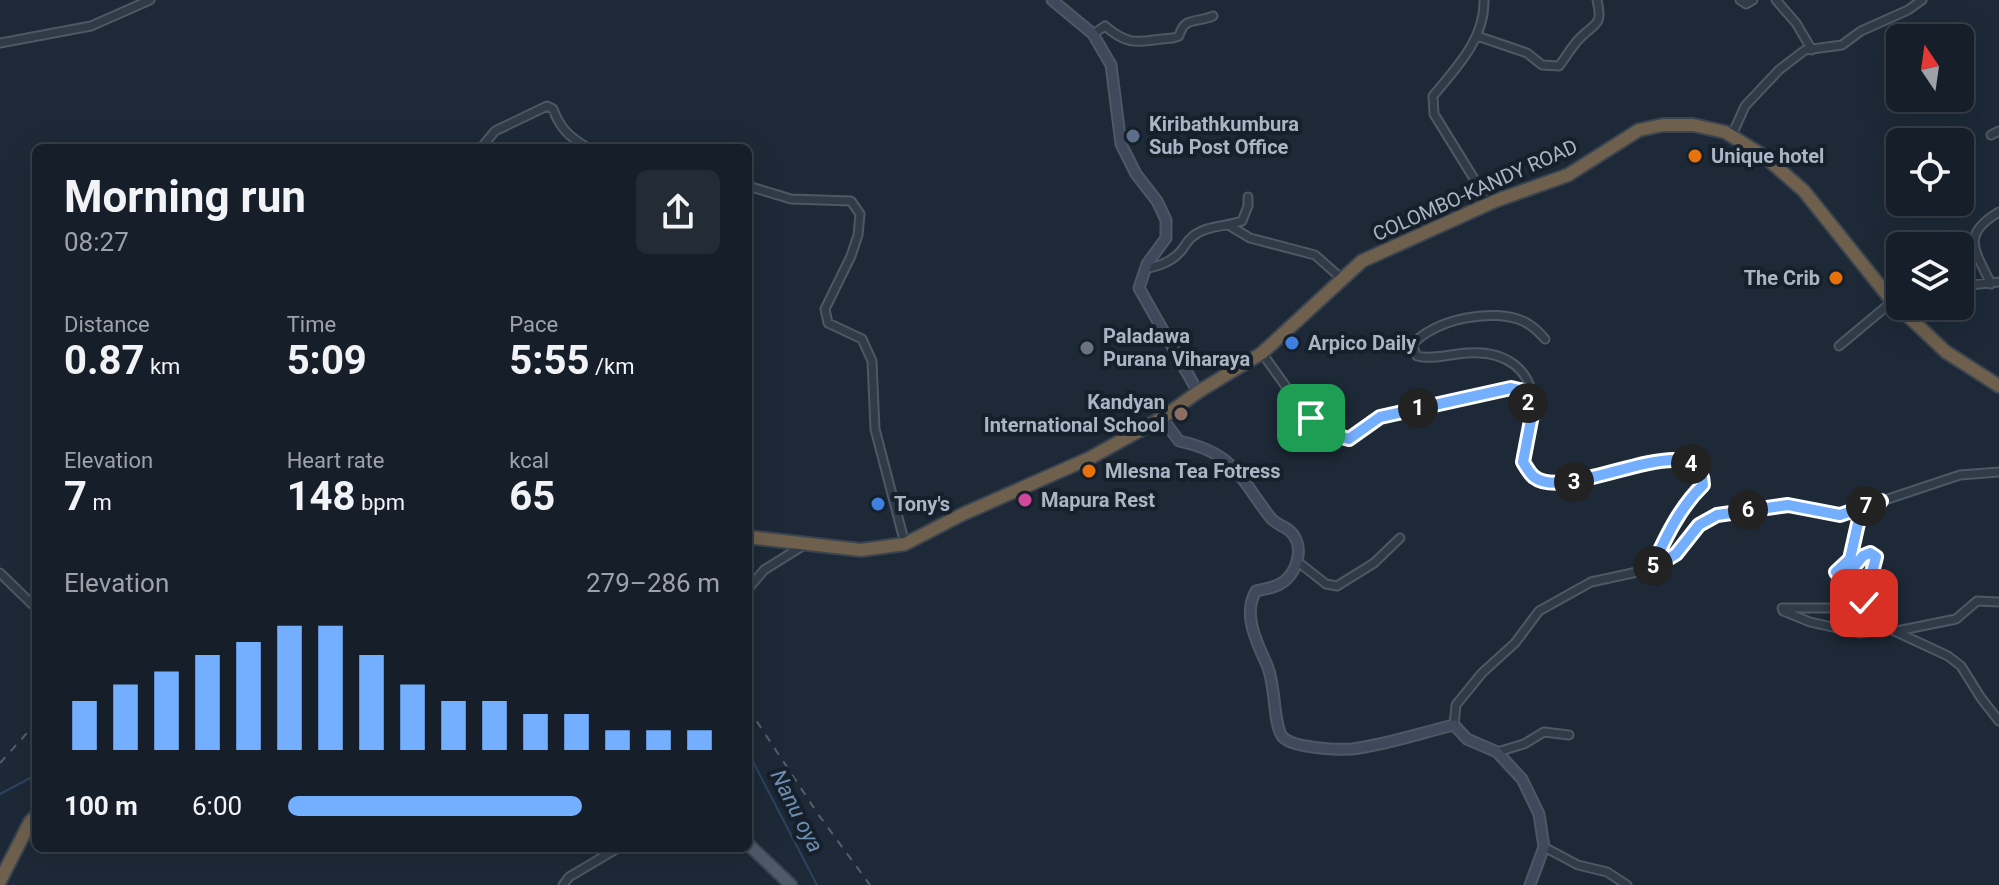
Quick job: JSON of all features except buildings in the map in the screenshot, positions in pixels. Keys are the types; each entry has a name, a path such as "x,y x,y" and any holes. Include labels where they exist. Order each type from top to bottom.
{"highway":[{"name":"COLOMBO-KANDY ROAD","path":"752,538 861,550 905,544 963,514 1090,458 1162,418 1262,353 1362,261 1489,203 1568,175 1639,130 1663,125 1693,125 1732,135 1764,156 1804,191 1886,286"},
{"name":"COLOMBO-KANDY ROAD","path":"1916,320 1946,352 1999,386"},
{"path":"0,881 32,820"}],"main road":[{"path":"1052,0 1093,34 1111,65 1121,144 1166,220 1166,238 1149,263 1139,288 1198,392"},
{"path":"1162,418 1179,441 1204,447 1222,458 1245,480 1272,520 1291,532 1296,540 1298,562 1281,584 1256,591 1250,601 1252,629 1272,677 1280,733 1286,742 1299,746 1351,749 1454,725 1467,739 1497,752 1522,779 1539,814 1544,847 1530,885"},
{"path":"752,848 791,885"}],"street":[{"path":"0,43 91,26 150,0"},
{"path":"1484,0 1477,36 1462,62 1433,96 1433,105 1434,114 1489,203"},
{"path":"1477,36 1527,53 1542,65 1559,66 1579,39 1597,25 1601,15 1597,0"},
{"path":"1740,0 1746,4 1753,0"},
{"path":"1776,0 1796,23 1812,50"},
{"path":"1732,135 1745,106 1779,70 1805,50 1842,45 1861,31 1908,10 1922,0"},
{"path":"1093,34 1105,26 1122,40 1133,42 1173,38 1179,36 1181,26 1188,21 1213,16"},
{"path":"484,144 495,131 547,106 553,109 569,137 581,144"},
{"path":"752,187 791,199 851,201 860,214 858,235 851,256 825,309 828,323 862,339 872,361 875,429 905,544"},
{"path":"1149,263 1161,266 1177,256 1192,237 1211,228 1242,221 1248,197"},
{"path":"1974,285 1995,283 1977,253 1974,237 1981,223 1999,212"},
{"path":"1229,226 1250,238 1315,255 1341,278"},
{"path":"1839,346 1886,306"},
{"path":"1545,339 1523,321 1488,315 1454,320 1418,338 1412,345 1417,356 1425,358 1471,353 1492,355 1514,363 1528,379 1532,415 1523,462 1535,478 1555,484 1576,482 1666,458 1685,461 1696,468 1703,478 1703,485 1690,497 1651,569"},
{"path":"1262,353 1292,395 1308,407 1311,418 1332,434 1349,439 1380,417 1511,388 1524,391 1532,415"},
{"path":"1454,725 1456,705 1482,673 1515,643 1539,611 1591,582 1651,569 1676,554 1699,525 1717,515 1788,505 1840,515 1960,475 1999,472"},
{"path":"1881,501 1859,519 1850,559 1836,572 1845,577 1863,556 1870,553 1876,557 1864,603 1839,608 1782,608 1783,611 1840,630 1859,633 1890,629 1948,656 1961,666 1999,721"},
{"path":"1298,562 1326,584 1337,586 1374,563 1400,538"},
{"path":"752,584 764,570 804,545"},
{"path":"0,573 32,604"},
{"path":"1897,631 1956,619 1977,601 1999,602"},
{"path":"1497,752 1524,744 1544,732 1569,735"},
{"path":"1544,847 1578,865 1607,872 1627,885"},
{"path":"563,885 569,877 611,852"},
{"path":"0,881 5,885"}],"waterway":[{"name":"Nanu oya","path":"752,760 817,885"},
{"name":"Nanu oya","path":"0,794 32,777"}],"railway":[{"path":"752,714 818,814 870,885"},
{"path":"0,763 32,727"}],"place":[{"name":"Kiribathkumbura Sub Post Office","path":"1133,136"},
{"name":"Unique hotel","path":"1695,156"},
{"name":"The Crib","path":"1836,278"},
{"name":"Arpico Daily","path":"1292,343"},
{"name":"Paladawa Purana Viharaya","path":"1087,348"},
{"name":"Kandyan International School","path":"1181,414"},
{"name":"Mlesna Tea Fotress","path":"1089,471"},
{"name":"Mapura Rest","path":"1025,500"},
{"name":"Tony's","path":"878,504"}],"route":[{"path":"1311,418 1332,434 1349,439 1380,417 1511,388 1524,391 1532,415 1523,462 1535,478 1555,484 1576,482 1666,458 1685,461 1696,468 1703,478 1703,485 1690,497 1651,569 1676,554 1699,525 1717,515 1788,505 1840,515 1881,501 1859,519 1850,559 1836,572 1845,577 1863,556 1870,553 1876,557 1864,603"}]}
